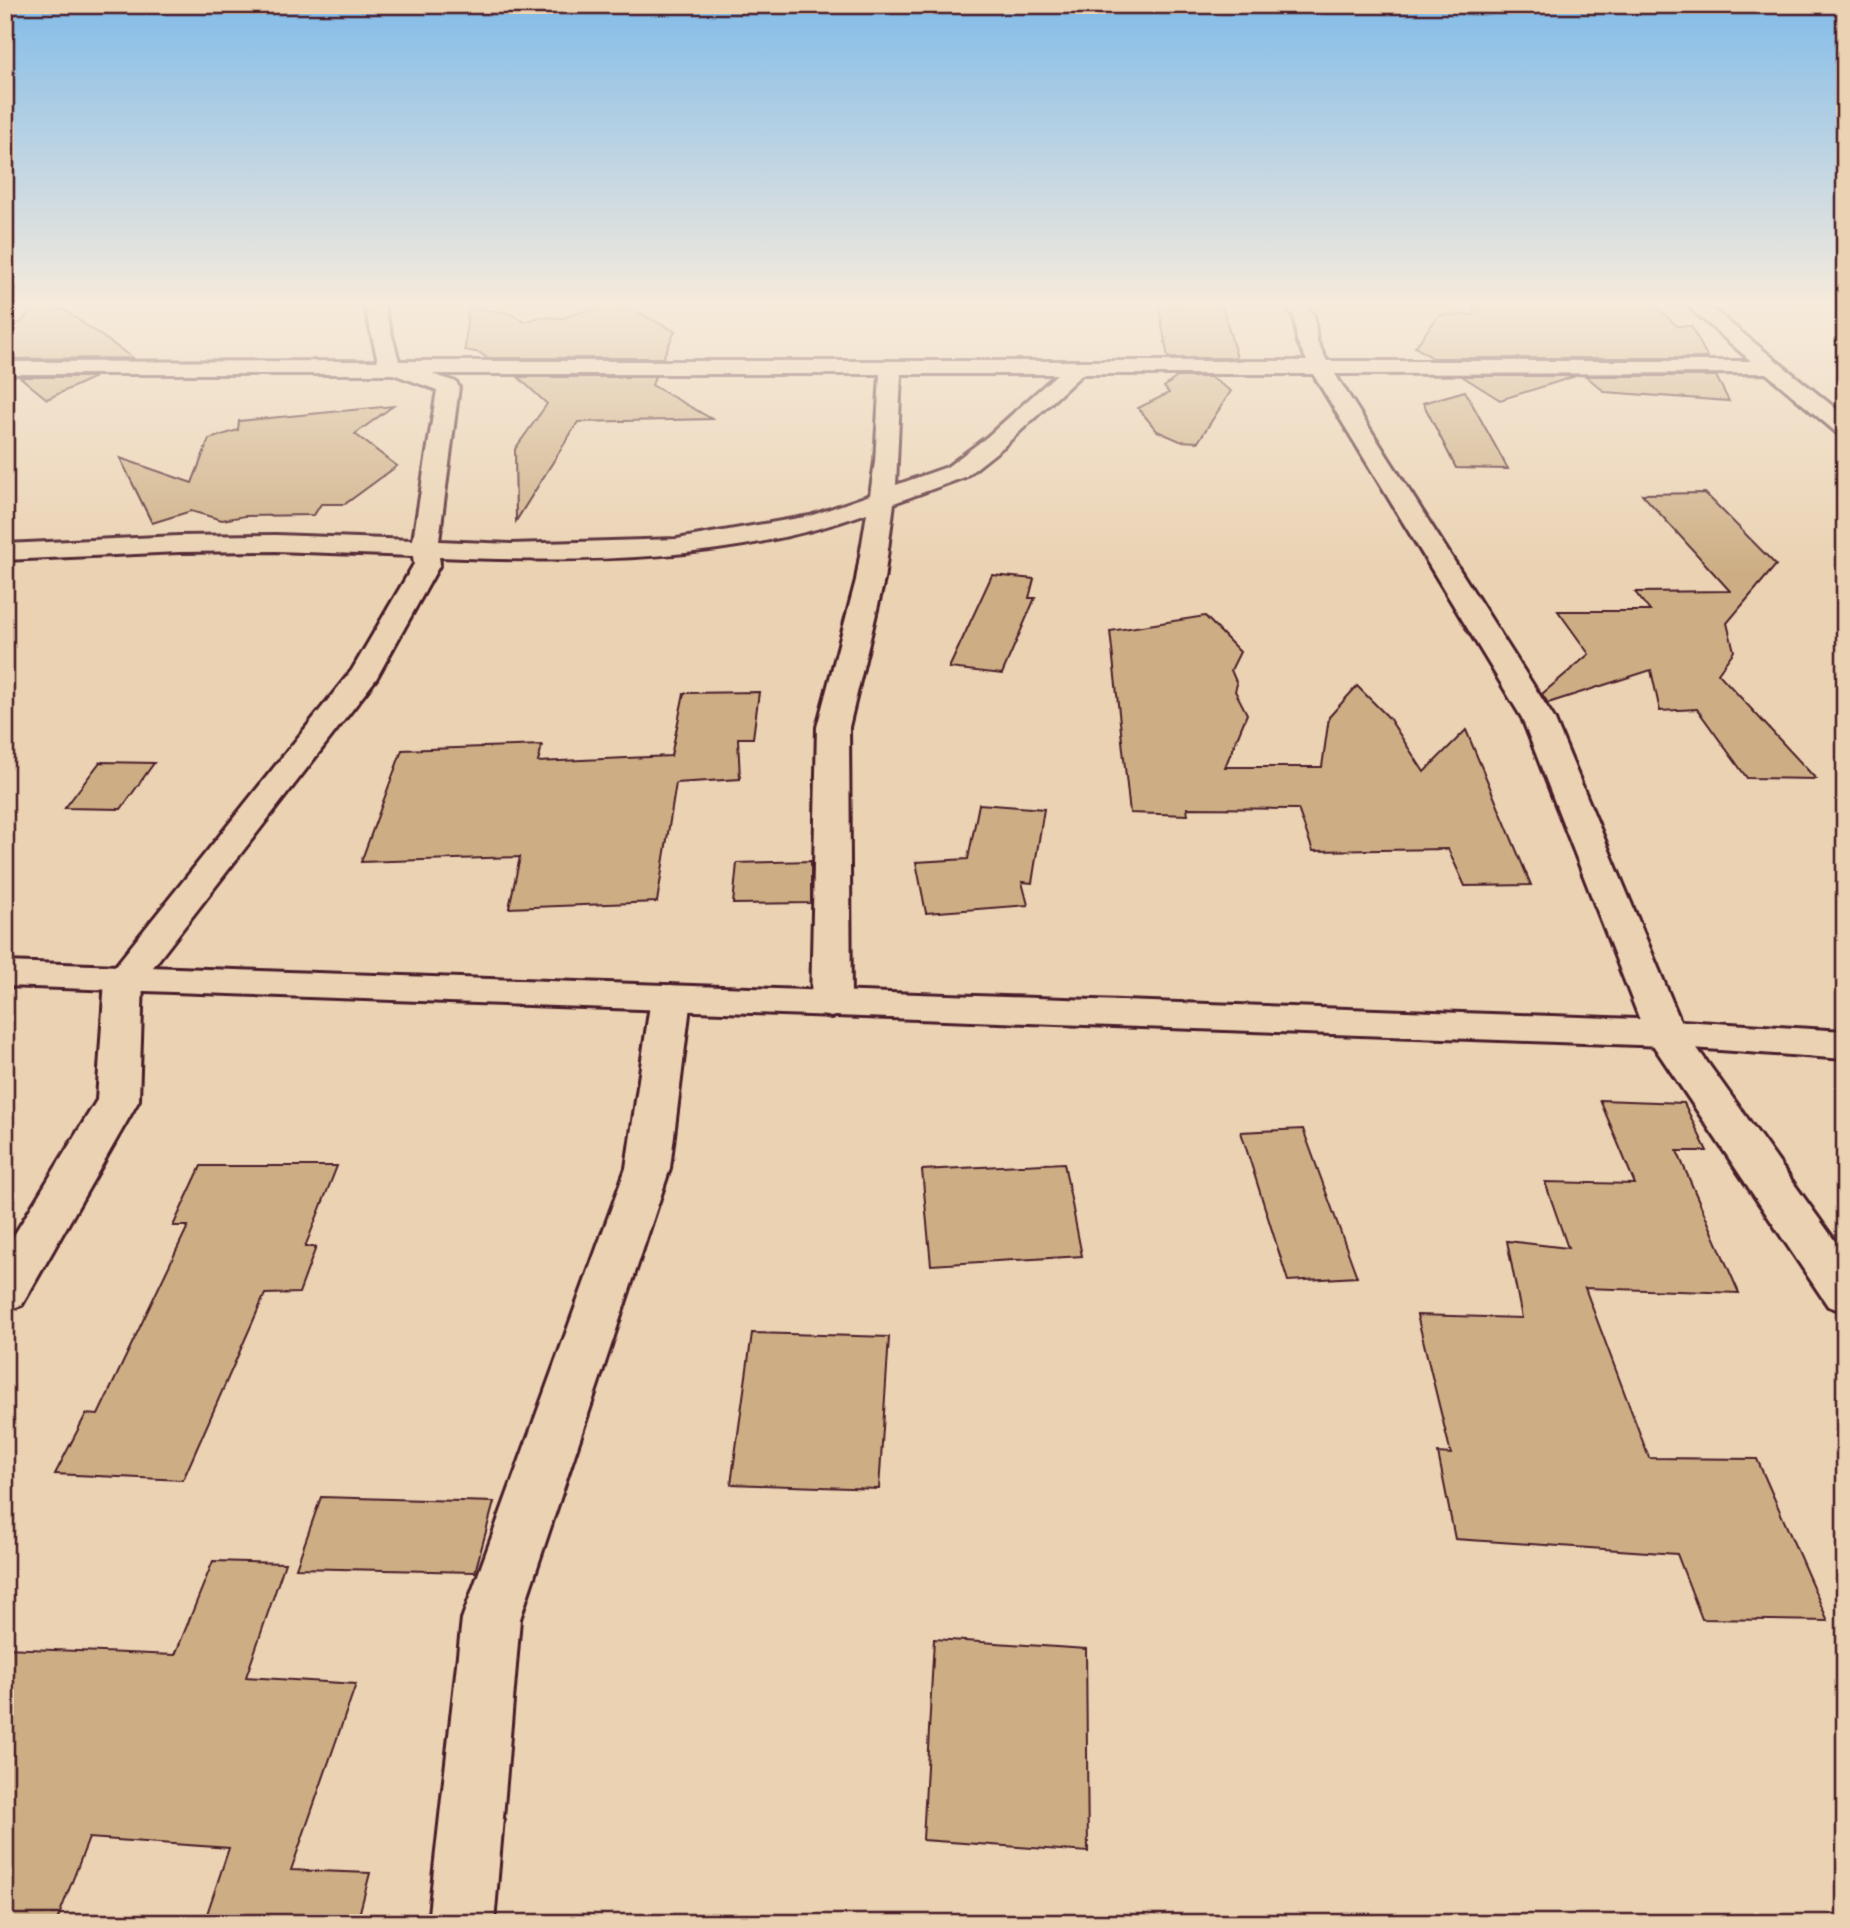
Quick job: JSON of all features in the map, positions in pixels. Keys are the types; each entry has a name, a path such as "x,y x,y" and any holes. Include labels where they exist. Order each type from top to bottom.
{"main road":[{"path":"5,1292 118,1100 124,979 365,673 427,564 425,549 447,393"},
{"path":"831,1004 833,727 870,580 887,462 890,393"},
{"path":"5,552 179,544 276,543 511,552 677,547 816,523 956,472 995,442 1049,393"},
{"path":"1336,393 1538,718 1665,1033 1845,1293"},
{"path":"1802,393 1845,428"},
{"path":"5,974 1665,1033 1845,1045"},
{"path":"461,1923 491,1619 648,1168 671,998"}],"building":[{"path":"40,393 60,393 47,399"},
{"path":"535,393 666,393 712,419 578,422 516,521 515,449 547,404"},
{"path":"1169,393 1230,393 1198,442 1180,441 1157,431 1138,408"},
{"path":"1466,393 1508,469 1456,468 1423,403"},
{"path":"1489,393 1522,393 1500,400"},
{"path":"1618,393 1725,393 1729,401"},
{"path":"393,406 355,434 397,466 345,504 321,504 314,515 245,516 222,520 191,511 152,523 120,458 192,483 209,439 238,430 239,421"},
{"path":"1705,493 1776,565 1727,623 1734,651 1718,673 1816,779 1747,778 1697,709 1660,711 1651,670 1548,703 1542,694 1589,654 1558,611 1650,611 1635,592 1730,591 1642,494"},
{"path":"992,575 1034,579 1029,598 1035,598 1002,674 949,668"},
{"path":"1205,616 1240,652 1231,670 1237,684 1235,691 1247,714 1225,767 1322,767 1329,717 1357,686 1389,718 1424,772 1466,730 1531,885 1465,886 1448,849 1313,851 1298,809 1187,808 1188,815 1130,813 1110,631"},
{"path":"759,692 753,738 738,738 740,779 676,783 657,902 509,908 520,857 361,862 402,750 542,745 538,762 671,756 684,693"},
{"path":"100,762 154,763 121,809 65,808"},
{"path":"979,804 1044,809 1032,883 1022,882 1028,905 926,913 916,862 968,859"},
{"path":"811,861 811,903 733,904 737,863"},
{"path":"1600,1100 1684,1103 1707,1151 1677,1151 1739,1293 1585,1288 1649,1458 1757,1459 1828,1621 1702,1619 1677,1554 1455,1539 1438,1453 1451,1454 1417,1315 1522,1318 1507,1241 1568,1248 1545,1182 1635,1184"},
{"path":"1303,1129 1357,1277 1288,1281 1241,1132"},
{"path":"1064,1163 1082,1256 931,1265 922,1170"},
{"path":"201,1166 337,1166 305,1247 316,1247 299,1293 265,1294 183,1480 55,1474 86,1414 98,1415 188,1226 173,1226"},
{"path":"752,1333 889,1337 879,1489 731,1484"},
{"path":"321,1497 494,1502 475,1572 296,1568"},
{"path":"213,1561 285,1563 246,1677 356,1684 291,1870 370,1873 357,1923 204,1923 229,1848 89,1838 56,1923 5,1923 5,1648 175,1655"},
{"path":"934,1639 1086,1649 1088,1852 923,1840"}]}
